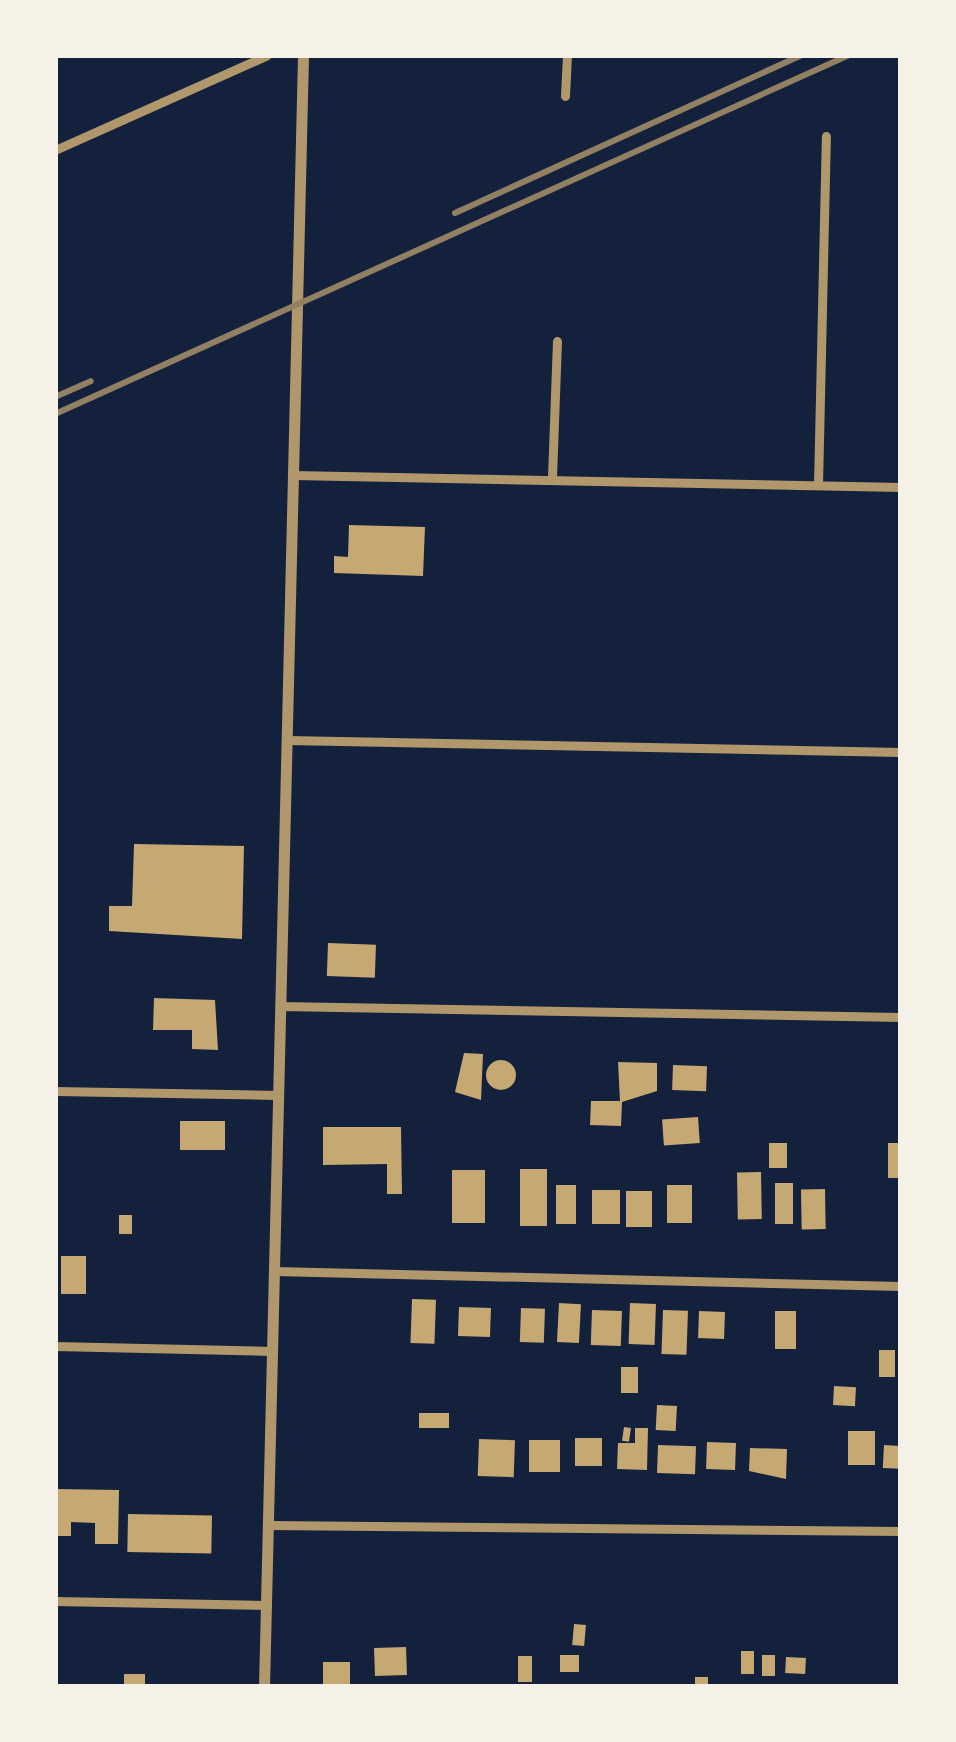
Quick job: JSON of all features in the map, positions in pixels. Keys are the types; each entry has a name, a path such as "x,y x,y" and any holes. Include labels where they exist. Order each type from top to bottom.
{"street":[{"path":"55,150 268,55"},
{"path":"264,1687 303,55"},
{"path":"565,96 567,55"},
{"path":"818,485 826,136"},
{"path":"552,477 557,341"},
{"path":"292,474 901,488"},
{"path":"287,740 901,752"},
{"path":"280,1006 901,1018"},
{"path":"55,1090 278,1095"},
{"path":"274,1271 901,1286"},
{"path":"55,1346 272,1352"},
{"path":"268,1525 901,1531"},
{"path":"55,1601 266,1605"}],"building":[{"path":"349,525 425,527 423,576 334,573 334,556 348,557"},
{"path":"134,844 244,846 242,939 109,931 109,906 132,906"},
{"path":"328,943 376,945 375,978 327,976"},
{"path":"154,998 215,1000 218,1050 192,1049 192,1030 153,1030"},
{"path":"464,1053 483,1054 481,1100 455,1092"},
{"path":"501,1060 515,1069 516,1075 507,1089 501,1090 487,1081 486,1075 495,1061"},
{"path":"618,1062 657,1063 657,1091 622,1102 621,1126 590,1125 591,1101 620,1101"},
{"path":"673,1065 707,1066 706,1091 672,1090"},
{"path":"698,1117 700,1143 664,1145 662,1120"},
{"path":"180,1121 225,1121 225,1150 180,1150"},
{"path":"323,1127 401,1127 402,1194 387,1194 387,1164 323,1165"},
{"path":"769,1143 787,1143 787,1168 769,1168"},
{"path":"888,1143 901,1143 901,1178 888,1178"},
{"path":"520,1169 547,1169 547,1226 520,1226"},
{"path":"452,1170 485,1170 485,1223 452,1223"},
{"path":"737,1172 761,1172 762,1219 738,1219"},
{"path":"775,1183 793,1183 793,1224 775,1224"},
{"path":"556,1185 576,1185 576,1224 556,1224"},
{"path":"667,1185 692,1185 692,1223 667,1223"},
{"path":"801,1189 825,1189 826,1229 802,1229"},
{"path":"592,1190 620,1190 620,1224 592,1224"},
{"path":"626,1191 652,1191 652,1227 626,1227"},
{"path":"119,1215 132,1215 132,1234 119,1234"},
{"path":"61,1256 86,1256 86,1294 61,1294"},
{"path":"412,1299 436,1300 434,1344 410,1343"},
{"path":"559,1303 581,1304 579,1343 557,1342"},
{"path":"630,1303 656,1304 655,1345 629,1344"},
{"path":"459,1307 491,1308 490,1337 458,1336"},
{"path":"521,1308 545,1309 544,1343 520,1342"},
{"path":"592,1310 622,1311 621,1346 591,1345"},
{"path":"663,1310 688,1311 686,1355 661,1354"},
{"path":"699,1311 725,1312 724,1339 698,1338"},
{"path":"775,1311 796,1311 796,1349 775,1349"},
{"path":"879,1350 895,1350 895,1377 879,1377"},
{"path":"621,1367 638,1367 638,1393 621,1393"},
{"path":"834,1386 856,1387 855,1406 833,1405"},
{"path":"657,1405 677,1406 676,1431 656,1430"},
{"path":"419,1413 449,1413 449,1428 419,1428"},
{"path":"624,1427 631,1428 629,1442 622,1441"},
{"path":"635,1428 648,1428 647,1470 617,1469 618,1443 635,1443"},
{"path":"848,1431 875,1431 875,1465 848,1465"},
{"path":"575,1438 602,1438 602,1466 575,1466"},
{"path":"479,1439 515,1440 514,1477 478,1476"},
{"path":"529,1440 560,1440 560,1472 529,1472"},
{"path":"707,1442 736,1443 735,1470 706,1469"},
{"path":"658,1445 696,1446 695,1474 657,1473"},
{"path":"884,1445 901,1446 900,1469 883,1468"},
{"path":"750,1448 787,1449 786,1479 749,1471"},
{"path":"55,1489 119,1490 118,1544 95,1544 95,1523 71,1522 71,1536 55,1536"},
{"path":"128,1514 212,1515 211,1553 127,1552"},
{"path":"574,1624 586,1625 584,1646 572,1645"},
{"path":"406,1647 407,1675 375,1676 374,1648"},
{"path":"741,1651 754,1651 754,1674 741,1674"},
{"path":"560,1655 579,1655 579,1672 560,1672"},
{"path":"762,1655 775,1655 775,1676 762,1676"},
{"path":"518,1656 532,1656 532,1682 518,1682"},
{"path":"786,1657 806,1658 805,1674 785,1673"},
{"path":"323,1662 350,1662 350,1687 323,1687"},
{"path":"124,1674 145,1674 145,1687 124,1687"},
{"path":"695,1677 708,1677 708,1687 695,1687"}],"railway":[{"path":"455,213 801,55"},
{"path":"55,414 849,55"},
{"path":"55,397 91,381"}]}
